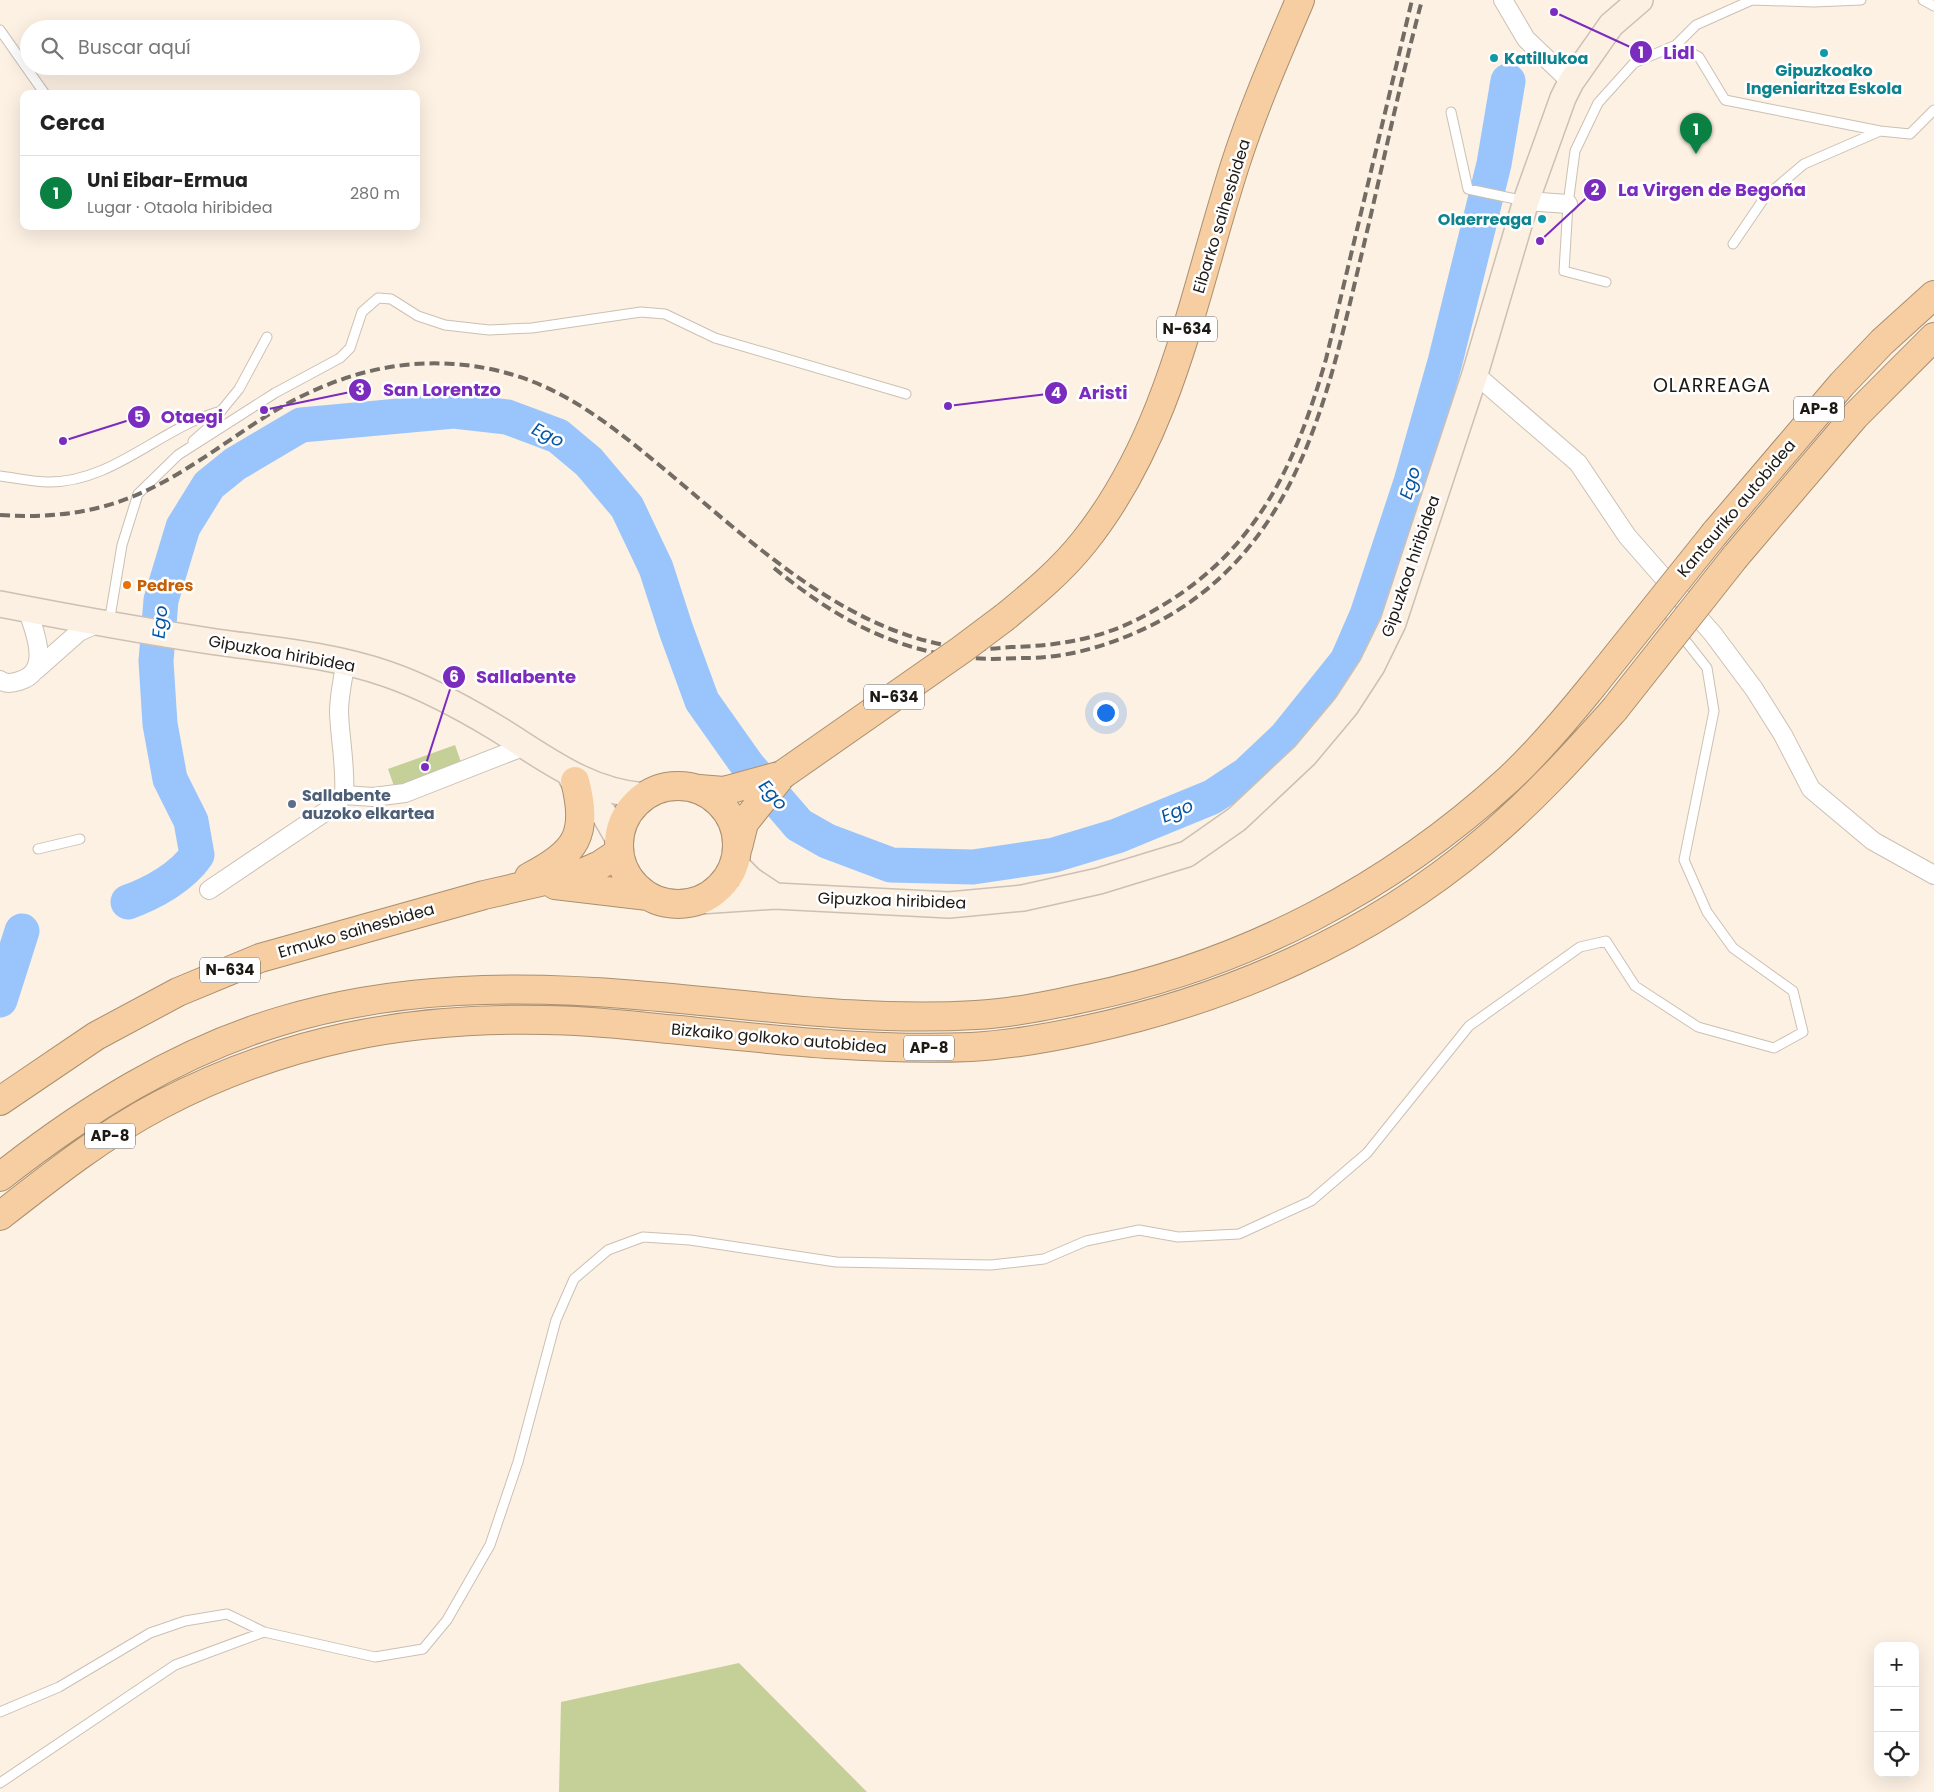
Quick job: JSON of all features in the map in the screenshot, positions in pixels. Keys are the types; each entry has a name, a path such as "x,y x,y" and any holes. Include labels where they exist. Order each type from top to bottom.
{"highway":[{"name":"Eibarko saihesbidea","path":"736,856 753,794 961,650 1049,581 1084,543 1112,505 1134,467 1156,422 1177,364 1235,164 1269,71 1300,0"},
{"name":"Kantauriko autobidea","path":"1591,688 1714,533 1842,384 1882,342 1934,295"},
{"name":"Kantauriko autobidea","path":"1614,710 1735,557 1855,416 1934,337"},
{"name":"Bizkaiko golkoko autobidea","path":"0,1177 53,1135 145,1079 212,1046 278,1021 392,996 462,990 548,990 635,995 814,1013 902,1017 979,1015 1048,1006 1128,989 1202,967 1296,927 1389,873 1465,818 1511,777 1551,737 1591,688"},
{"name":"Bizkaiko golkoko autobidea","path":"0,1216 64,1165 157,1106 227,1072 297,1048 380,1030 466,1021 548,1020 810,1044 904,1048 975,1047 1050,1037 1137,1019 1216,994 1267,974 1307,955 1402,902 1480,845 1528,802 1614,710"},
{"path":"484,895 528,878 554,864 568,853 576,836 580,819 580,801 572,778"},
{"path":"648,896 635,885 625,872 618,847 623,823 631,808 644,796 661,788 680,785 699,789 753,794"},
{"path":"538,884 648,896 673,903 699,901 714,892 726,880 736,856 736,829 728,812 716,798 699,789"},
{"path":"538,884 584,872 600,865 618,847"},
{"name":"Ermuko saihesbidea","path":"0,1101 17,1087 96,1036 187,988 260,958 484,895 538,884"}],"street":[{"path":"1503,0 1526,39 1567,90"},
{"name":"Gipuzkoa hiribidea","path":"699,901 775,896 949,905 1023,898 1099,881 1187,854 1237,819 1305,755 1346,706 1372,666 1393,623 1475,374 1517,200 1567,90 1611,25 1640,0"},
{"path":"1517,200 1568,204"},
{"path":"1475,374 1578,463 1627,536 1713,634 1754,689 1783,735 1811,789 1872,841 1934,875"},
{"name":"Gipuzkoa hiribidea","path":"0,604 134,630 346,661 426,687 525,746 572,778"},
{"path":"27,609 38,643 36,670"},
{"path":"0,680 3,682 16,682 28,679 79,632 104,624"},
{"path":"209,890 328,810 344,795 345,771 340,742 339,710 346,661"},
{"path":"344,795 373,797 405,792 525,746"},
{"path":"572,778 621,794 644,796"},
{"path":"572,778 604,814 618,847"},
{"path":"736,856 751,880 775,896"}],"lane":[{"path":"1606,282 1564,271 1568,204 1575,151 1598,103 1634,63 1676,45 1696,25 1752,0 1814,2 1861,0"},
{"path":"1923,0 1934,6"},
{"path":"0,30 20,58"},
{"path":"1676,45 1699,57 1725,100 1880,131 1910,134 1934,110"},
{"path":"32,75 42,90"},
{"path":"1450,112 1468,189 1517,200"},
{"path":"1733,244 1765,197 1804,164 1880,131"},
{"path":"178,455 275,394 340,358 350,348 362,312 378,298 391,299 418,316 445,325 489,330 532,328 641,312 665,314 731,343 906,394"},
{"path":"104,624 122,545 138,494 210,426 239,389 268,337"},
{"path":"0,476 49,482 86,476 121,461 198,417 220,411"},
{"path":"0,1712 59,1687 150,1633 185,1622 227,1614 264,1632 375,1657 423,1649 447,1620 490,1545 518,1462 556,1320 574,1280 608,1250 643,1237 690,1240 836,1262 991,1265 1044,1259 1086,1241 1138,1230 1178,1238 1239,1234 1311,1201 1367,1153 1469,1026 1580,947 1606,941 1635,986 1698,1026 1774,1048 1803,1032 1793,991 1733,948 1707,912 1684,860 1714,712 1707,668 1687,639 1671,622 1670,608 1673,588"},
{"path":"38,848 80,840"},
{"path":"0,1783 175,1665 264,1632"}],"green space":[{"path":"455,745 462,765 395,789 388,769"},
{"path":"739,1663 867,1792 559,1792 561,1702"}],"waterway":[{"name":"Ego","path":"128,902 147,894 175,877 197,855 191,821 170,779 160,724 156,661 161,600 183,527 209,485 235,464 301,425 454,411 507,417 558,436 589,462 627,507 656,568 702,701 748,766 799,825 827,841 891,865 973,867 1054,855 1117,836 1212,797 1247,774 1286,737 1347,661 1367,615 1411,482 1445,362 1494,164 1508,81"},
{"path":"0,1000 22,931"}],"railway":[{"path":"0,515 51,515 85,511 118,502 150,489 197,462 279,408 326,385 351,376 401,365 453,364 484,368 513,375 539,384 564,396 611,427 766,554 805,582 846,608 888,628 933,642 979,649 1062,643 1111,631 1142,617 1180,594 1213,568 1240,540 1263,509 1282,476 1299,440 1326,359 1412,0"},
{"path":"774,568 819,602 866,629 891,640 917,648 980,659 1045,657 1077,652 1108,644 1152,625 1201,594 1240,557 1272,515 1297,469 1317,420 1347,315 1422,0"}],"place":[{"name":"Lidl","path":"1554,12"},
{"name":"Gipuzkoako Ingeniaritza Eskola","path":"1824,53"},
{"name":"Katillukoa","path":"1494,58"},
{"name":"Uni Eibar-Ermua","path":"1696,154"},
{"name":"Olaerreaga","path":"1542,219"},
{"name":"La Virgen de Begoña","path":"1540,241"},
{"name":"Aristi","path":"948,406"},
{"name":"San Lorentzo","path":"264,410"},
{"name":"Otaegi","path":"63,441"},
{"name":"Pedres","path":"127,585"},
{"name":"Sallabente","path":"425,767"},
{"name":"Sallabente auzoko elkartea","path":"292,804"}],"district":[{"name":"OLARREAGA","path":"1712,385"}]}
